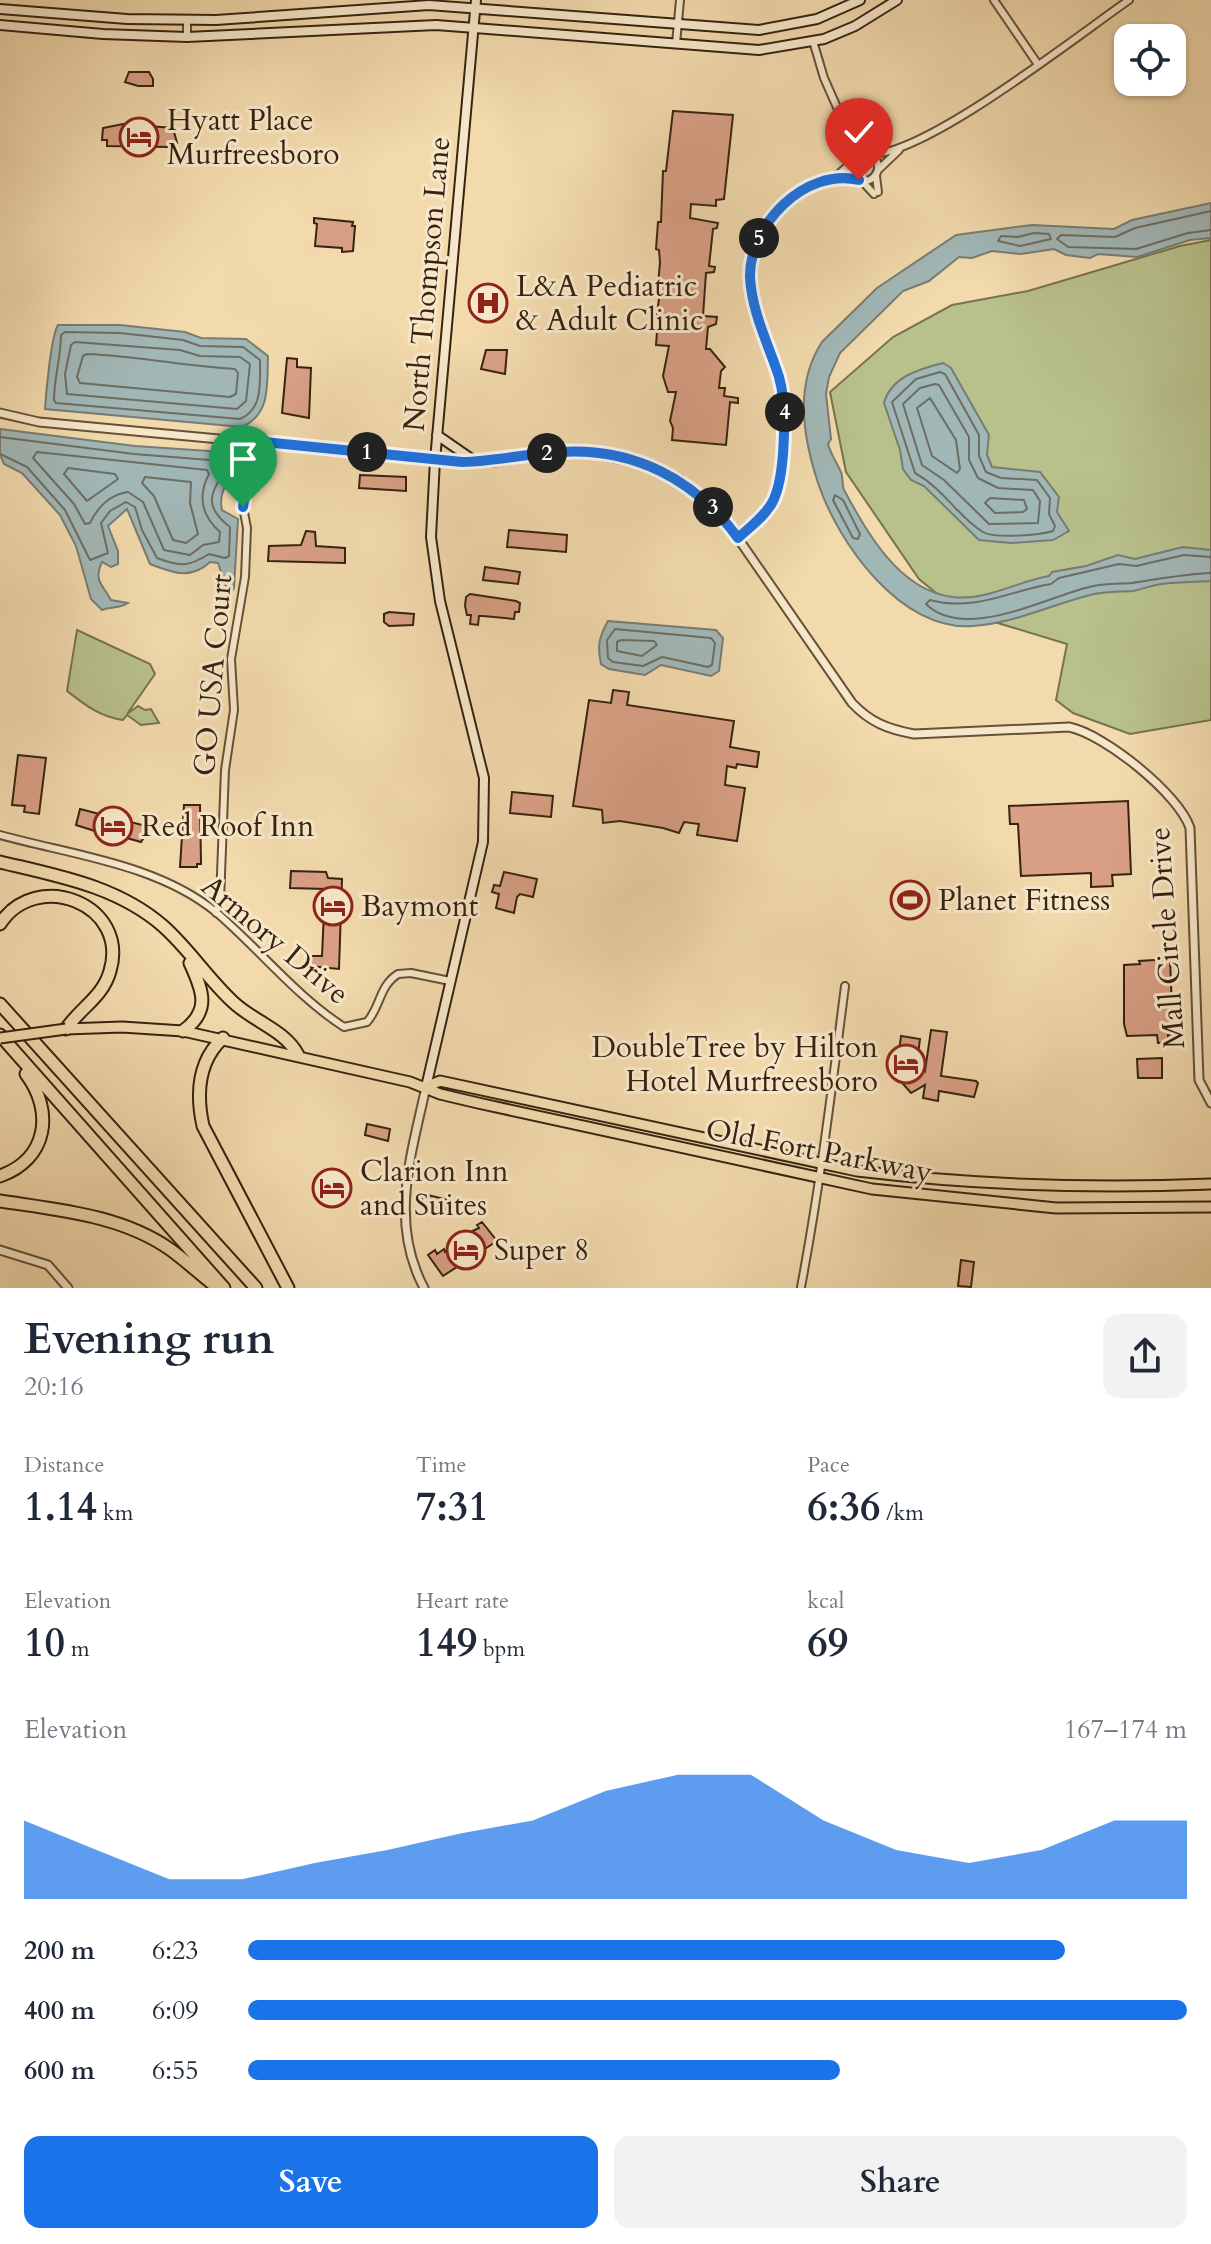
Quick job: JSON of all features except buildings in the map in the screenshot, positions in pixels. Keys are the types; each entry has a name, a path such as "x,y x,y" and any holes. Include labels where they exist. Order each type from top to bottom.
{"highway":[{"path":"0,862 89,884 136,905 164,927 235,1005 291,1040 298,1055"},
{"path":"0,924 16,907 29,900 58,895 94,910 103,923 112,951 107,982 66,1029"},
{"path":"164,927 188,959 198,982 202,1011 195,1023 183,1031"},
{"path":"0,994 2,1006 256,1288"},
{"path":"0,1036 224,1288"},
{"path":"223,1038 208,1055 202,1076 199,1096 203,1126 288,1288"},
{"path":"0,1176 27,1159 38,1142 43,1126 42,1099 21,1068 18,1055"},
{"path":"0,1201 70,1211 118,1223 169,1248 217,1288"}],"main road":[{"path":"0,9 127,19 187,20 429,5 476,5 580,18 759,30 817,19 860,0"},
{"path":"0,25 187,37 406,25 473,27 759,50 813,41 855,26 897,0"},
{"name":"North Thompson Lane","path":"426,1087 483,842 485,815 483,774 434,567 431,537 437,435 476,5"},
{"path":"579,35 580,18"},
{"path":"437,435 476,462"},
{"name":"Old Fort Parkway","path":"0,1036 122,1027 183,1031 298,1055 426,1087 465,1100 821,1180 931,1197 1056,1208 1211,1207"},
{"name":"Old Fort Parkway","path":"426,1087 440,1081 821,1166 1000,1185 1074,1188 1211,1184"}],"street":[{"path":"676,44 680,0"},
{"path":"994,0 1037,63"},
{"path":"738,538 762,516 774,499 785,421 779,376 754,306 752,260 759,236 774,215 809,186 832,180 859,180 877,172 899,150 959,118 1129,0"},
{"path":"341,11 343,29"},
{"path":"187,20 187,37"},
{"path":"813,41 824,78 847,130 851,171 876,193 877,160 847,130"},
{"path":"832,180 858,153 899,150"},
{"name":"Mall Circle Drive","path":"0,413 39,422 435,460 476,462 561,452 589,453 649,465 680,479 702,496 738,538 852,703 867,719 890,730 914,734 1069,727 1099,738 1175,800 1185,813 1190,828 1199,1080 1211,1103"},
{"name":"GO USA Court","path":"216,913 220,900 225,770 234,710 231,659 245,577 247,528 243,507 254,441"},
{"name":"Armory Drive","path":"0,835 125,868 171,885 216,913 294,987 344,1027 367,1022 376,1011 381,990 398,974 411,973 450,981"},
{"path":"801,1287 821,1180 845,986"},
{"name":"Mall Circle Drive","path":"1199,1080 1211,1088"},
{"path":"424,1288 413,1267 404,1222 406,1173 426,1087"},
{"path":"0,1250 48,1265 68,1288"}],"green space":[{"path":"1211,240 1211,720 1130,734 1073,713 1056,700 1067,644 958,611 919,579 846,472 830,392 893,337 952,305 1028,291 1180,246"},
{"path":"77,630 150,664 155,674 127,714 138,706 151,709 159,723 141,725 127,715 123,720 107,716 67,691"}],"water":[{"path":"1211,203 1211,238 1190,240 1137,257 1098,254 1090,258 1066,255 1054,249 1021,254 992,251 972,258 959,257 929,281 903,291 840,353 829,377 826,394 831,439 828,444 841,472 844,490 874,541 916,584 953,597 978,596 1118,555 1135,559 1183,547 1211,550 1211,581 1162,584 1133,591 1095,594 1018,618 973,626 946,624 921,615 898,599 857,556 827,507 818,483 805,430 804,393 813,359 822,342 877,288 956,235 1032,225 1114,229 1132,220"},
{"path":"58,325 120,325 185,332 201,338 246,339 268,356 266,398 258,414 242,427 45,409 51,352"},
{"path":"943,363 951,368 989,435 987,455 992,467 1040,472 1059,497 1057,512 1069,531 1053,540 1011,543 979,540 924,486 911,480 903,469 884,403 899,380"},
{"path":"0,429 135,446 224,452 234,459 221,502 222,510 238,519 234,588 229,596 218,563 210,562 189,573 150,564 127,509 108,526 118,551 118,564 111,567 102,562 98,574 111,600 128,603 102,610 91,599 76,546 60,515 22,473 4,464 0,454"},
{"path":"608,621 716,630 723,638 719,671 711,676 661,665 645,675 609,669 601,664 599,652"}],"place":[{"name":"Hyatt Place Murfreesboro","path":"139,137"},
{"name":"L&A Pediatric & Adult Clinic","path":"488,303"},
{"name":"Red Roof Inn","path":"113,826"},
{"name":"Planet Fitness","path":"910,900"},
{"name":"Baymont","path":"333,906"},
{"name":"DoubleTree by Hilton Hotel Murfreesboro","path":"906,1064"},
{"name":"Clarion Inn and Suites","path":"332,1188"},
{"name":"Super 8","path":"466,1250"}],"route":[{"path":"243,507 254,441 462,462 495,462 561,452 589,453 654,466 680,479 724,518 738,538 762,516 774,499 785,421 779,376 759,325 751,288 750,272 759,236 768,221 809,186 832,180 859,180"}]}
